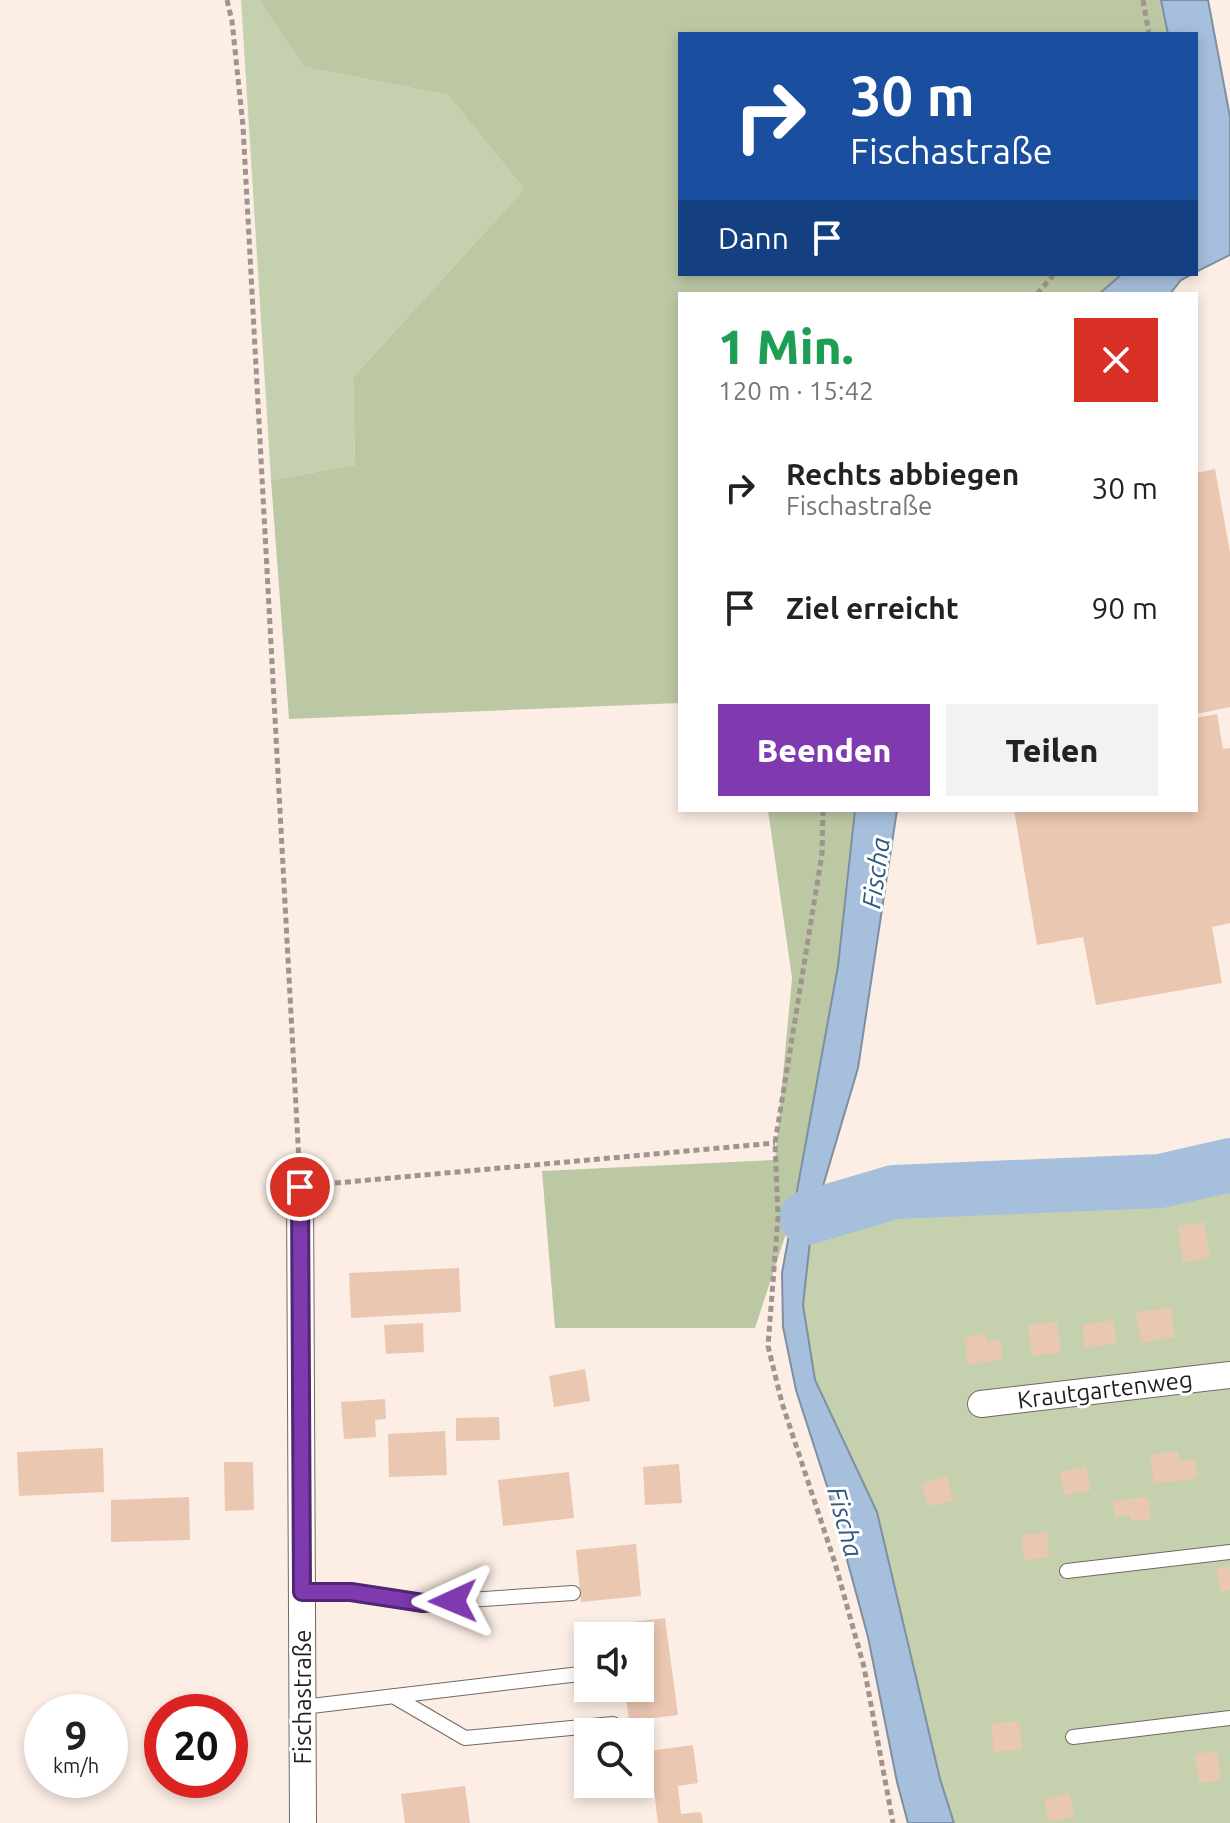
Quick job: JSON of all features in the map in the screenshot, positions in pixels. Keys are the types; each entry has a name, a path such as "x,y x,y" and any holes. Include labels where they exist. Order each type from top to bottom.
{"street":[{"name":"Fischastraße","path":"300,1187 303,1823"},
{"name":"Krautgartenweg","path":"981,1404 1230,1375"}],"lane":[{"path":"1067,1571 1230,1552"},
{"path":"302,1592 351,1592 423,1603 573,1593"},
{"path":"303,1707 574,1675"},
{"path":"393,1696 465,1738 574,1728"},
{"path":"1073,1737 1230,1718"}],"path":[{"path":"227,0 243,126 300,1187 775,1143"},
{"path":"1143,0 1149,32"},
{"path":"1039,292 1052,276"},
{"path":"823,812 822,854 775,1143 778,1217 768,1346 782,1403 835,1563 864,1667 893,1823"}],"green space":[{"path":"241,0 259,0 304,67 448,95 524,189 353,377 355,465 271,480"},
{"path":"259,0 1161,0 1168,32 678,32 678,276 1120,276 1101,292 678,292 678,703 289,719 271,480 355,465 353,377 524,189 448,95 304,67"},
{"path":"768,812 855,812 838,966 795,1206 755,1328 555,1328 542,1171 775,1160 792,978"},
{"path":"1230,1178 1230,1823 954,1823 940,1779 877,1512 815,1380 803,1305 812,1223 895,1199 976,1204 1168,1187"}],"water":[{"path":"1161,0 1208,0 1230,117 1230,255 1198,271 1198,32 1168,32"},
{"path":"1120,276 1188,276 1172,292 1101,292"},
{"path":"855,812 897,812 858,1068 812,1223 803,1305 815,1380 877,1512 940,1779 954,1823 908,1823 868,1637 827,1486 796,1390 783,1327 782,1273 838,966"}],"building":[{"path":"1215,469 1230,552 1230,707 1198,714 1198,473"},
{"path":"1217,714 1223,749 1230,748 1230,923 1212,927 1222,983 1096,1005 1083,937 1037,945 1014,812 1198,812 1198,718"},
{"path":"1204,1222 1210,1258 1183,1262 1178,1226"},
{"path":"459,1268 461,1312 351,1318 349,1273"},
{"path":"1171,1307 1175,1337 1141,1343 1136,1312"},
{"path":"1113,1320 1117,1343 1085,1348 1082,1325"},
{"path":"1057,1322 1061,1353 1032,1356 1028,1326"},
{"path":"423,1323 424,1352 386,1354 384,1325"},
{"path":"986,1334 987,1342 1000,1340 1003,1359 968,1365 964,1338"},
{"path":"585,1369 590,1401 554,1407 549,1376"},
{"path":"385,1399 386,1419 375,1420 376,1437 344,1439 341,1402"},
{"path":"499,1417 500,1440 456,1441 456,1418"},
{"path":"445,1431 447,1475 389,1477 388,1434"},
{"path":"103,1448 104,1492 19,1496 17,1452"},
{"path":"1178,1451 1180,1461 1195,1459 1197,1478 1154,1484 1150,1455"},
{"path":"224,1462 253,1462 254,1510 225,1511"},
{"path":"679,1464 682,1503 645,1505 643,1467"},
{"path":"1086,1467 1091,1490 1065,1495 1060,1472"},
{"path":"569,1472 574,1518 503,1526 498,1480"},
{"path":"948,1477 953,1501 927,1506 922,1483"},
{"path":"189,1497 190,1540 111,1542 111,1500"},
{"path":"1148,1497 1151,1519 1131,1521 1130,1515 1115,1517 1113,1501"},
{"path":"1047,1532 1049,1557 1024,1560 1021,1535"},
{"path":"636,1544 641,1596 581,1602 576,1550"},
{"path":"1230,1566 1230,1590 1221,1592 1216,1569"},
{"path":"665,1618 678,1715 629,1718 627,1702 654,1702 654,1622 633,1622"},
{"path":"1019,1721 1022,1749 994,1752 991,1724"},
{"path":"693,1745 698,1783 678,1786 681,1814 701,1812 703,1823 658,1823 654,1750"},
{"path":"1217,1751 1221,1780 1199,1783 1195,1754"},
{"path":"465,1786 470,1823 405,1823 401,1794"},
{"path":"1069,1793 1075,1816 1049,1822 1044,1799"}],"waterway":[{"name":"Fischa","path":"806,1218 894,1192 1160,1181 1230,1165"}],"route":[{"path":"300,1187 302,1592 351,1592 423,1603 453,1601"}]}
